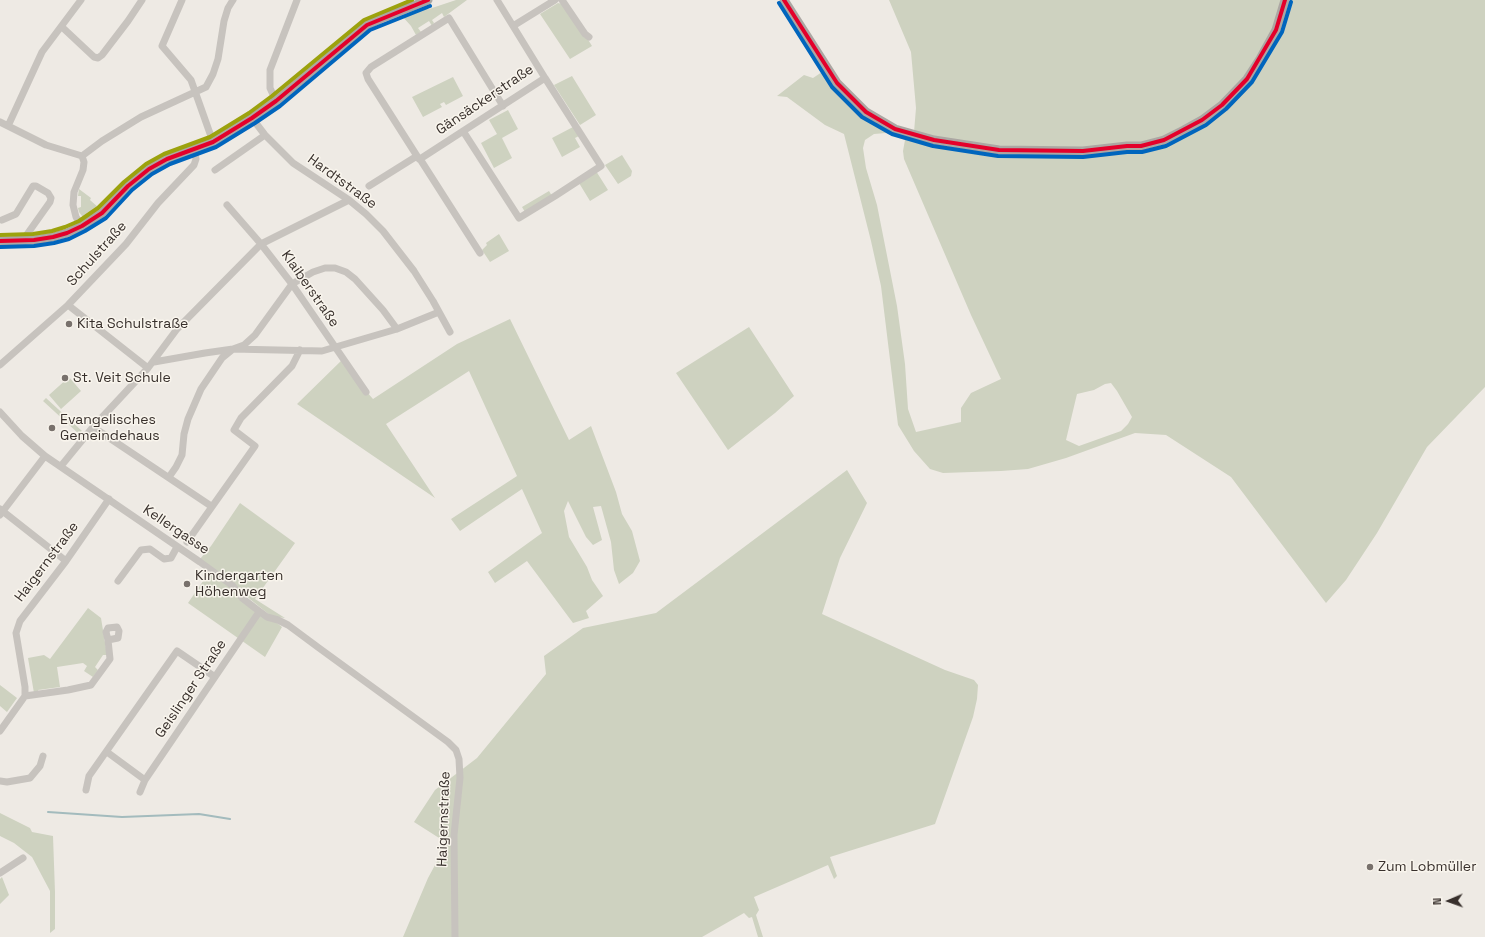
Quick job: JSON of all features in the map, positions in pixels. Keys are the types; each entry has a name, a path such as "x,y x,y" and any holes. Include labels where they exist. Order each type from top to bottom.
{"main road":[{"path":"0,241 53,237 67,233 82,226 102,213 128,186 149,169 167,159 213,142 252,118 276,101 367,25 428,0"},
{"path":"784,0 837,83 866,112 895,129 934,140 999,150 1083,151 1126,146 1141,146 1164,140 1202,120 1222,105 1247,79 1276,30 1286,0"}],"street":[{"path":"8,126 42,52 81,0"},
{"path":"62,27 94,57 98,58 124,27 142,0"},
{"path":"182,0 162,46 191,80 213,142"},
{"path":"82,156 102,141 141,117 196,93 206,87 213,74 218,59 224,21 228,8 233,0"},
{"path":"276,101 270,88 270,70 297,0"},
{"name":"Gänsäckerstraße","path":"369,186 463,131 546,78 497,0"},
{"name":"Gänsäckerstraße","path":"502,0 507,15"},
{"path":"513,26 555,0"},
{"path":"562,0 585,34 589,37"},
{"path":"480,253 368,79 366,73 370,67 449,18 503,106"},
{"path":"463,131 519,218 555,196 601,166 546,78"},
{"name":"Hardtstraße","path":"252,118 265,136 293,163 349,200 383,231 414,271 450,332"},
{"path":"0,122 46,145 82,156"},
{"path":"215,170 265,136"},
{"name":"Schulstraße","path":"0,365 68,305 126,244 158,203 194,165 196,159 194,149"},
{"path":"82,156 84,165 74,192 73,205 76,217 82,226"},
{"path":"2,220 16,214 33,186 36,186 48,193 51,198 50,202 23,240"},
{"path":"61,466 93,427 154,362 177,329 261,244 349,200"},
{"name":"Klaiberstraße","path":"227,205 261,244 292,284 366,392"},
{"path":"169,477 182,455 184,434 188,419 201,388 222,358 244,345 255,335 292,284 313,272 325,268 335,268 346,272 360,284 397,329"},
{"path":"68,305 148,368"},
{"path":"154,362 204,353 234,350 322,351 397,329 439,312"},
{"path":"187,542 211,506 255,446 234,430 241,418 292,366 300,350"},
{"name":"Kellergasse","path":"0,412 22,436 45,456 200,562 233,586 242,598 267,617 288,625 380,691"},
{"path":"93,427 211,506"},
{"path":"45,456 1,511 66,561"},
{"name":"Haigernstraße","path":"25,696 25,687 16,633 20,621 66,561 109,499"},
{"path":"118,581 141,550 150,549 164,559 171,558 177,547"},
{"name":"Geislinger Straße","path":"140,792 145,780 260,612"},
{"path":"0,731 25,696 68,690 90,685 110,659 108,640"},
{"path":"86,790 89,776 177,651 215,677"},
{"name":"Haigernstraße","path":"380,691 448,742 456,750 459,759 460,778 454,835 455,937"},
{"path":"107,752 145,780"},
{"path":"0,781 8,782 30,778 40,766 43,756"},
{"path":"0,874 23,858"}],"green space":[{"path":"456,0 467,0 444,17 442,13 432,20 434,23 432,26 429,21 418,28 421,32 416,35 411,26 402,16 421,9 429,9"},
{"path":"889,0 1485,0 1485,387 1427,447 1377,533 1346,580 1326,603 1231,477 1166,435 1135,433 1066,458 1028,469 1001,471 943,473 930,469 914,451 898,425 881,286 844,134 825,125 787,97 777,96 804,75 813,78 825,70 868,111 896,128 914,132 916,108 911,52","holes":["886,133 905,140 903,151 904,159 971,315 1001,379 971,393 961,408 961,422 916,432 908,409 905,364 897,306 877,205 866,168 863,148 865,140 874,134","1111,383 1132,417 1128,424 1121,431 1079,446 1066,440 1077,394 1094,390 1105,384"]},
{"path":"558,3 562,4 592,46 570,59 540,14"},
{"path":"572,76 596,115 580,125 554,85"},
{"path":"453,77 463,96 446,105 444,102 440,104 442,107 423,117 412,97"},
{"path":"508,110 518,129 502,138 512,158 494,168 481,143 497,134 489,120"},
{"path":"573,127 579,136 575,138 580,147 562,157 552,138"},
{"path":"622,155 632,171 631,176 618,184 605,165"},
{"path":"596,171 608,190 590,201 579,183"},
{"path":"79,189 91,198 90,200 99,208 88,217 82,216 79,212 78,208 81,207 81,196 78,196"},
{"path":"549,191 552,196 525,212 522,207"},
{"path":"499,234 509,251 490,262 482,250 487,245 486,243"},
{"path":"510,319 569,440 591,426 616,492 622,514 632,531 640,561 633,573 619,584 614,570 611,542 601,506 593,507 602,540 593,545 586,537 568,501 564,511 569,537 587,567 592,580 603,596 586,611 589,618 573,623 527,561 495,583 488,572 542,533 522,489 460,531 451,519 517,476 469,371 386,424 435,498 297,404 344,358 373,399 457,344"},
{"path":"749,327 794,396 728,450 676,373"},
{"path":"69,377 81,391 61,409 49,395"},
{"path":"46,398 82,431 79,434 43,401"},
{"path":"847,470 867,503 840,558 822,614 945,670 974,680 978,685 973,717 935,824 830,857 837,876 834,879 828,865 754,897 759,910 756,915 763,937 758,937 752,917 749,918 744,913 702,937 403,937 428,878 447,843 414,822 435,790 477,758 546,674 544,656 583,628 656,613"},
{"path":"240,503 295,543 255,599 285,618 271,616 200,559 211,546"},
{"path":"210,571 282,627 265,657 188,603"},
{"path":"88,608 101,618 107,655 103,655 95,667 98,670 93,677 84,671 87,666 83,663 57,667 60,687 38,690 39,692 34,693 28,658 44,655 50,659"},
{"path":"0,685 17,698 7,712 0,706"},
{"path":"0,813 30,828 32,832 53,836 55,929 50,933 50,891 32,857 14,843 0,836"},
{"path":"2,877 9,895 0,904 0,879"}],"waterway":[{"path":"48,812 122,817 199,814 230,819"}],"transit line":[{"path":"0,235 33,234 52,231 79,221 98,208 124,182 146,164 164,154 210,137 249,113 272,96 364,20 412,0"},
{"path":"0,241 34,240 53,237 67,233 82,226 102,213 128,186 149,169 167,159 213,142 252,118 276,101 367,25 428,0"},
{"path":"784,0 837,83 866,112 895,129 934,140 999,150 1083,151 1127,146 1141,146 1164,140 1202,120 1222,105 1247,79 1276,30 1285,0"},
{"path":"779,3 832,87 862,117 892,134 933,146 998,156 1083,157 1127,152 1142,152 1166,146 1206,125 1226,109 1252,82 1282,32 1291,2"},
{"path":"0,247 34,246 54,243 69,239 85,231 106,218 132,190 152,174 170,164 216,147 280,106 370,30 430,6"}],"place":[{"name":"Kita Schulstraße","path":"69,324"},
{"name":"St. Veit Schule","path":"65,378"},
{"name":"Evangelisches Gemeindehaus","path":"52,428"},
{"name":"Kindergarten Höhenweg","path":"187,584"},
{"name":"Zum Lobmüller","path":"1370,867"}]}
